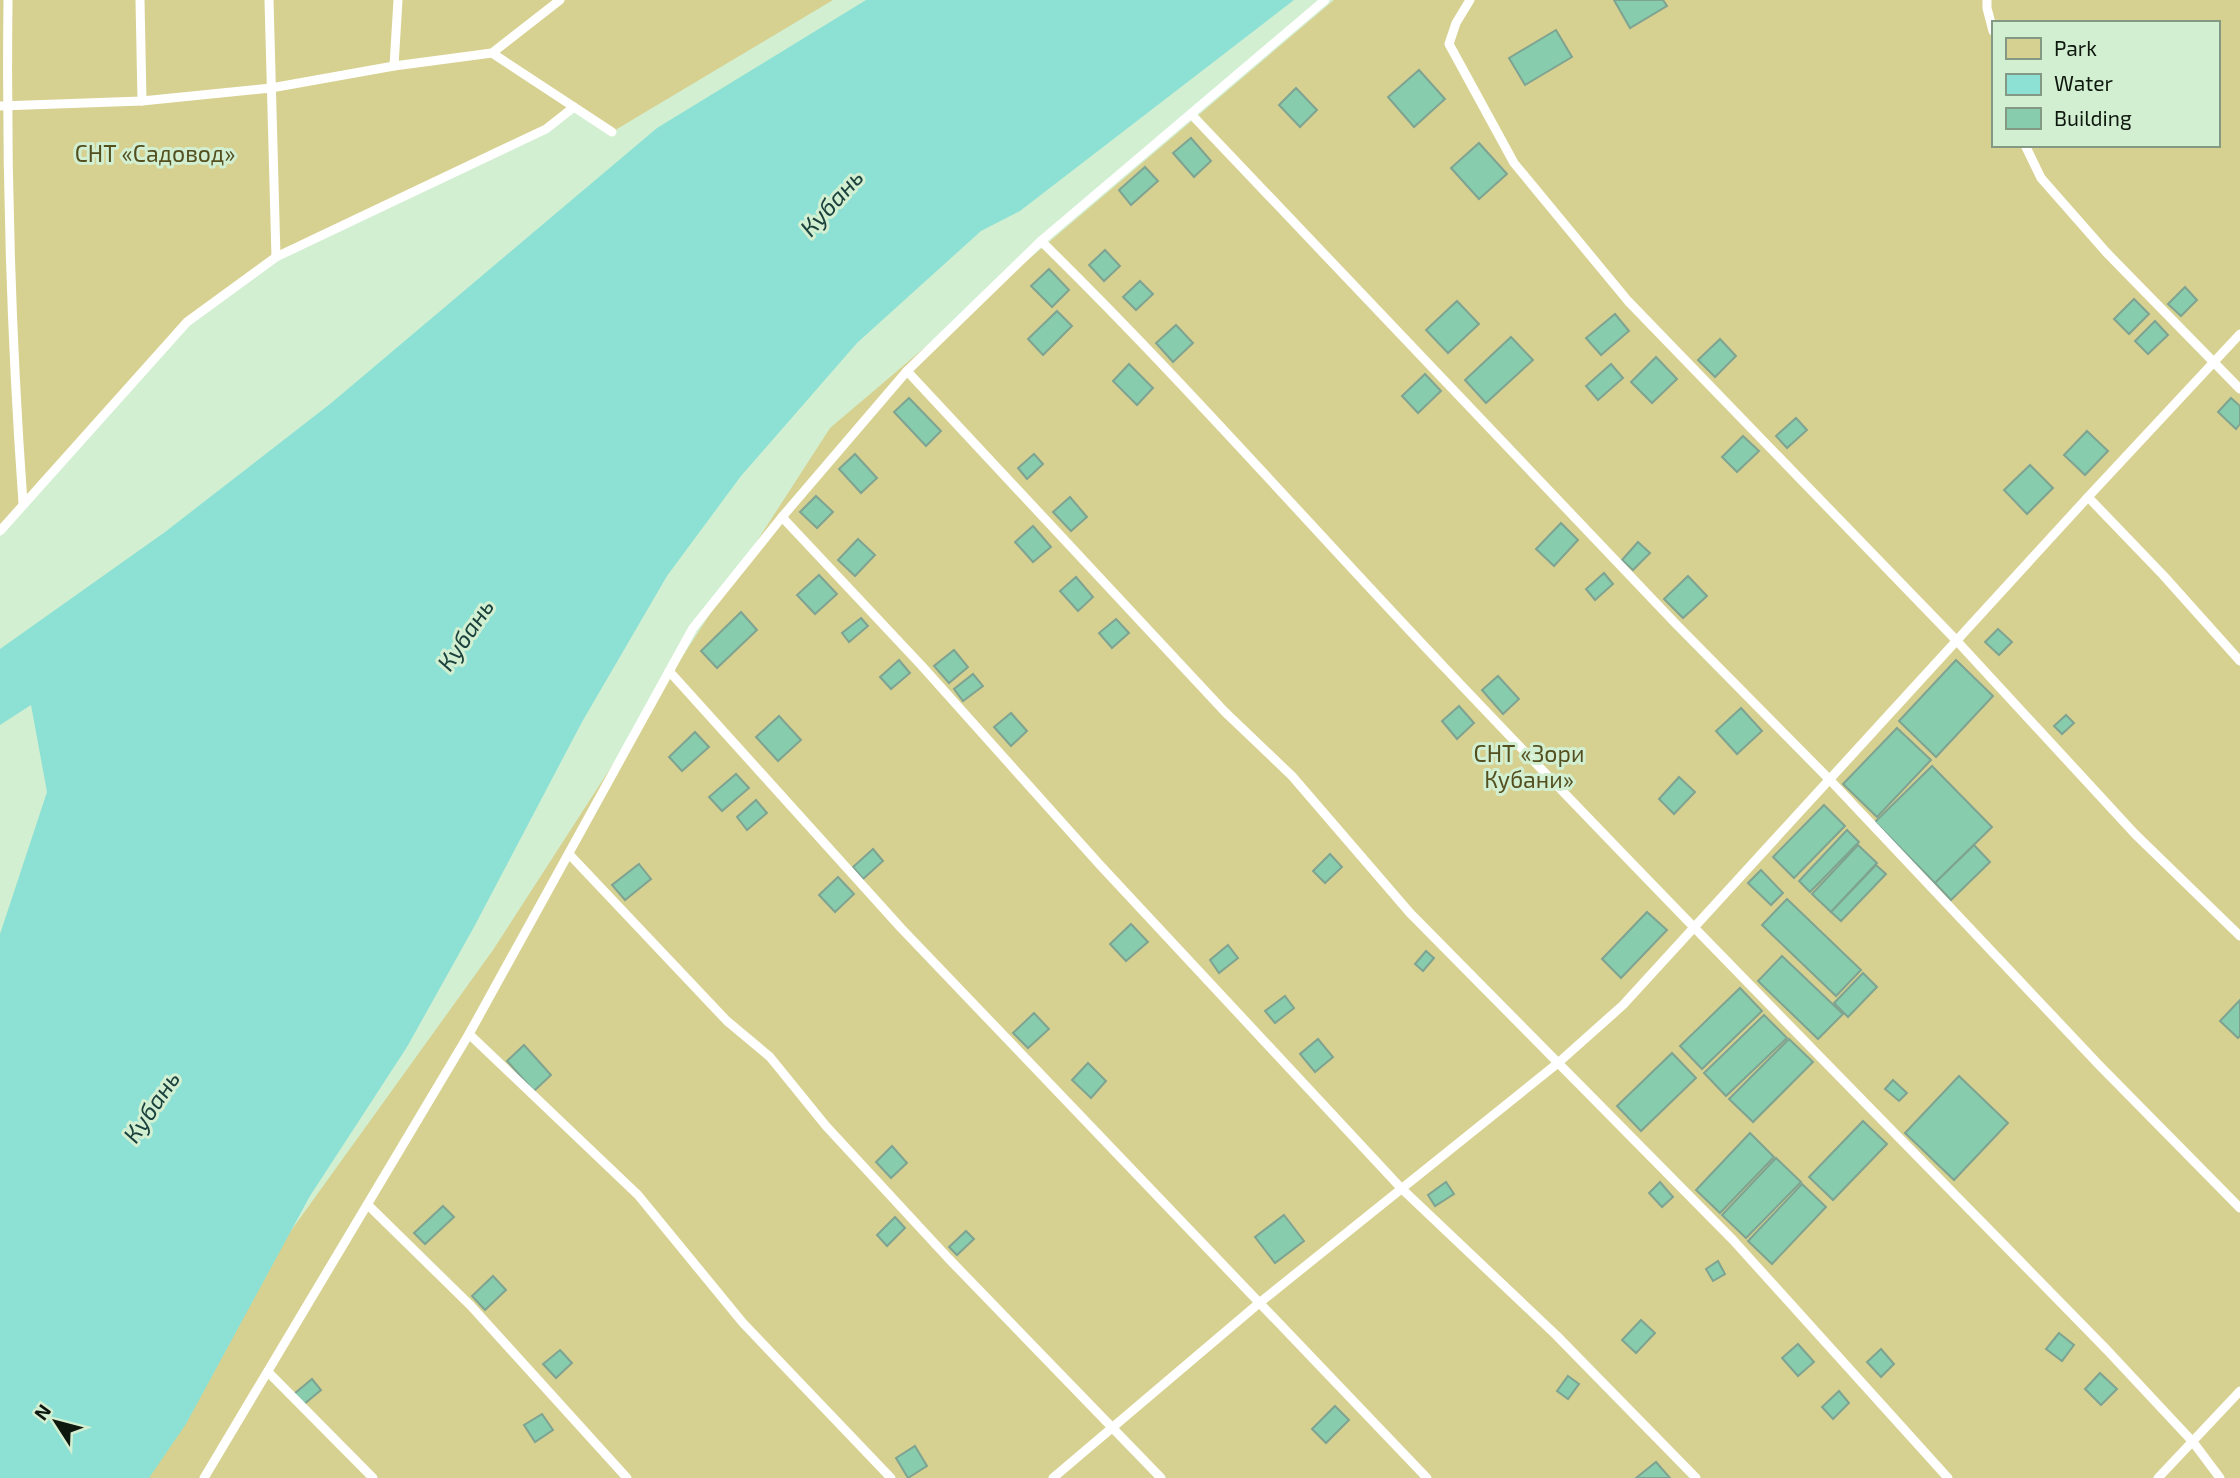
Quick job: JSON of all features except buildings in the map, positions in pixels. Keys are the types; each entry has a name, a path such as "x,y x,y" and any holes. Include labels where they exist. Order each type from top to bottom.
{"lane":[{"path":"8,0 3,106 16,413 23,503"},
{"path":"140,0 142,102"},
{"path":"269,0 276,257"},
{"path":"394,66 398,0"},
{"path":"3,106 142,102 271,88 394,66 492,53 560,0"},
{"path":"204,1478 469,1034 693,628 782,517 907,371 1041,241 1325,0"},
{"path":"1470,0 1456,23 1449,44 1514,163 1628,301 1956,640 2135,834 2240,936"},
{"path":"1987,0 1992,27"},
{"path":"492,53 612,132"},
{"path":"0,531 187,321 276,257 546,129 574,107"},
{"path":"1191,114 1675,623 1829,779 2100,1066 2240,1208"},
{"path":"2026,147 2041,178 2106,252 2240,389"},
{"path":"1041,241 1214,419 1393,614 1693,927 2107,1350 2193,1442 2220,1478"},
{"path":"1053,1478 1258,1304 1559,1063 1623,1004 2240,334"},
{"path":"907,371 1225,712 1292,776 1410,913 1733,1240 1948,1478"},
{"path":"2088,497 2240,661"},
{"path":"782,517 1401,1188 1556,1335 1696,1478"},
{"path":"669,671 901,928 1427,1478"},
{"path":"569,854 727,1021 770,1057 826,1126 939,1249 1161,1478"},
{"path":"469,1034 638,1195 743,1323 891,1478"},
{"path":"368,1205 471,1306 627,1478"},
{"path":"268,1372 373,1478"},
{"path":"2158,1478 2240,1391"}],"green space":[{"name":"СНТ «Садовод»","path":"0,0 833,0 612,132 574,108 546,129 276,257 187,322 0,534"},
{"name":"СНТ «Зори Кубани»","path":"1334,0 2240,0 2240,1478 113,1478 493,950 830,428"}],"water":[{"name":"Кубань","path":"866,0 1294,0 1020,211 981,231 857,343 741,476 667,576 582,722 407,1047 310,1196 186,1424 149,1478 0,1478 0,934 47,792 31,705 0,725 0,649 165,532 330,404 657,128"}]}
